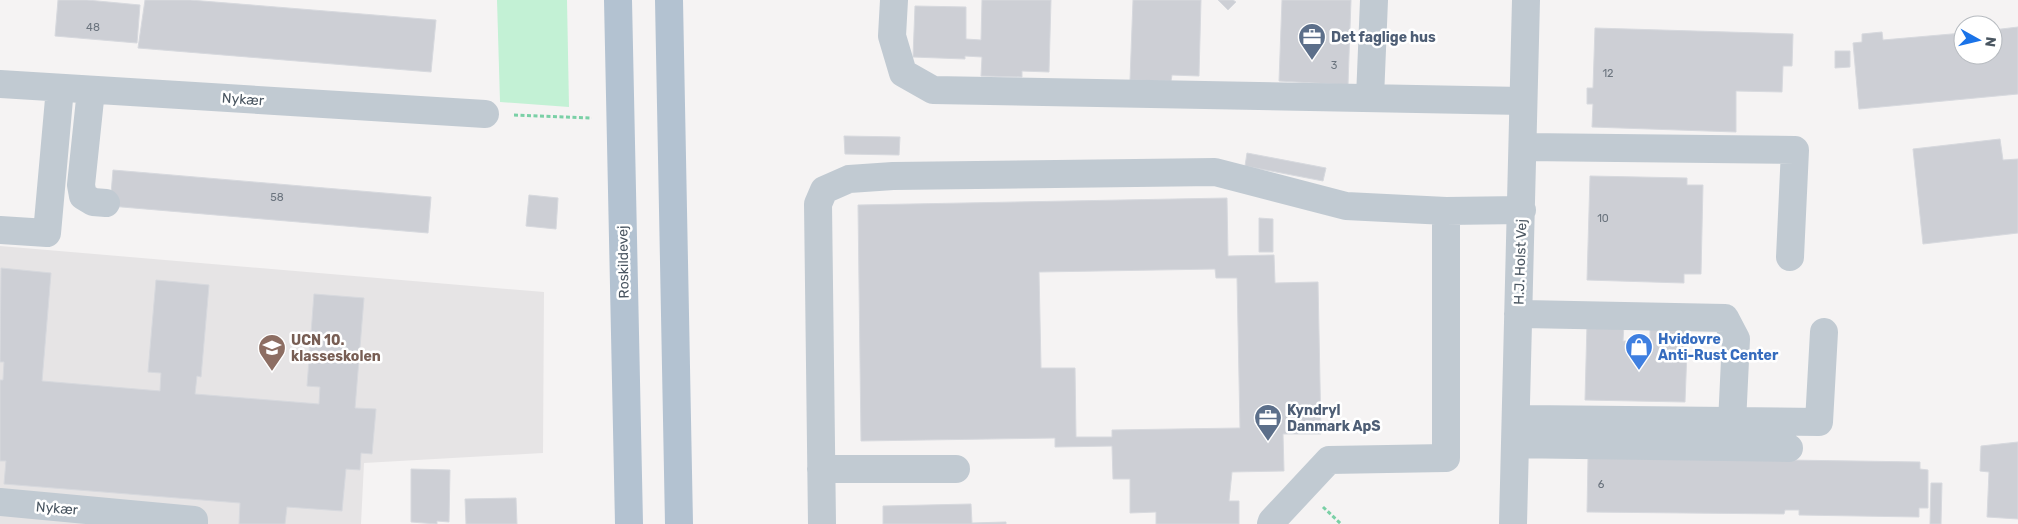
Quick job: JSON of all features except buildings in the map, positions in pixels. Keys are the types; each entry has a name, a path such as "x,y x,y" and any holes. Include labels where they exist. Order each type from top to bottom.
{"main road":[{"name":"Roskildevej","path":"618,0 629,524"},
{"path":"669,0 679,524"}],"street":[{"path":"894,0 892,36 903,73 934,90 1522,101"},
{"path":"1370,98 1374,0"},
{"name":"H.J. Holst Vej","path":"1513,524 1526,0"},
{"name":"Nykær","path":"0,84 486,114"},
{"path":"0,230 46,233 60,88"},
{"path":"91,90 81,185 83,196 92,202 106,202"},
{"path":"1523,147 1795,150 1790,257"},
{"path":"822,524 818,204 824,190 849,179 893,176 1215,172 1346,206 1446,211 1522,210"},
{"path":"1271,524 1329,460 1446,458 1446,211"},
{"path":"1518,314 1725,318 1736,339 1732,423"},
{"path":"1516,431 1732,423 1819,422 1824,332"},
{"path":"1516,431 1789,448"},
{"path":"821,469 956,469"},
{"name":"Nykær","path":"0,502 114,518 194,520 194,524"}],"path":[{"path":"486,114 620,119"}],"shaded area":[{"name":"UCN 10. klasseskolen","path":"0,246 544,292 543,453 364,463 361,524 0,524"}],"green space":[{"path":"497,0 567,0 569,107 500,102"}],"place":[{"name":"Det faglige hus","path":"1312,61"},
{"name":"Hvidovre Anti-Rust Center","path":"1639,371"},
{"name":"UCN 10. klasseskolen","path":"272,372"},
{"name":"Kyndryl Danmark ApS","path":"1268,442"}]}
